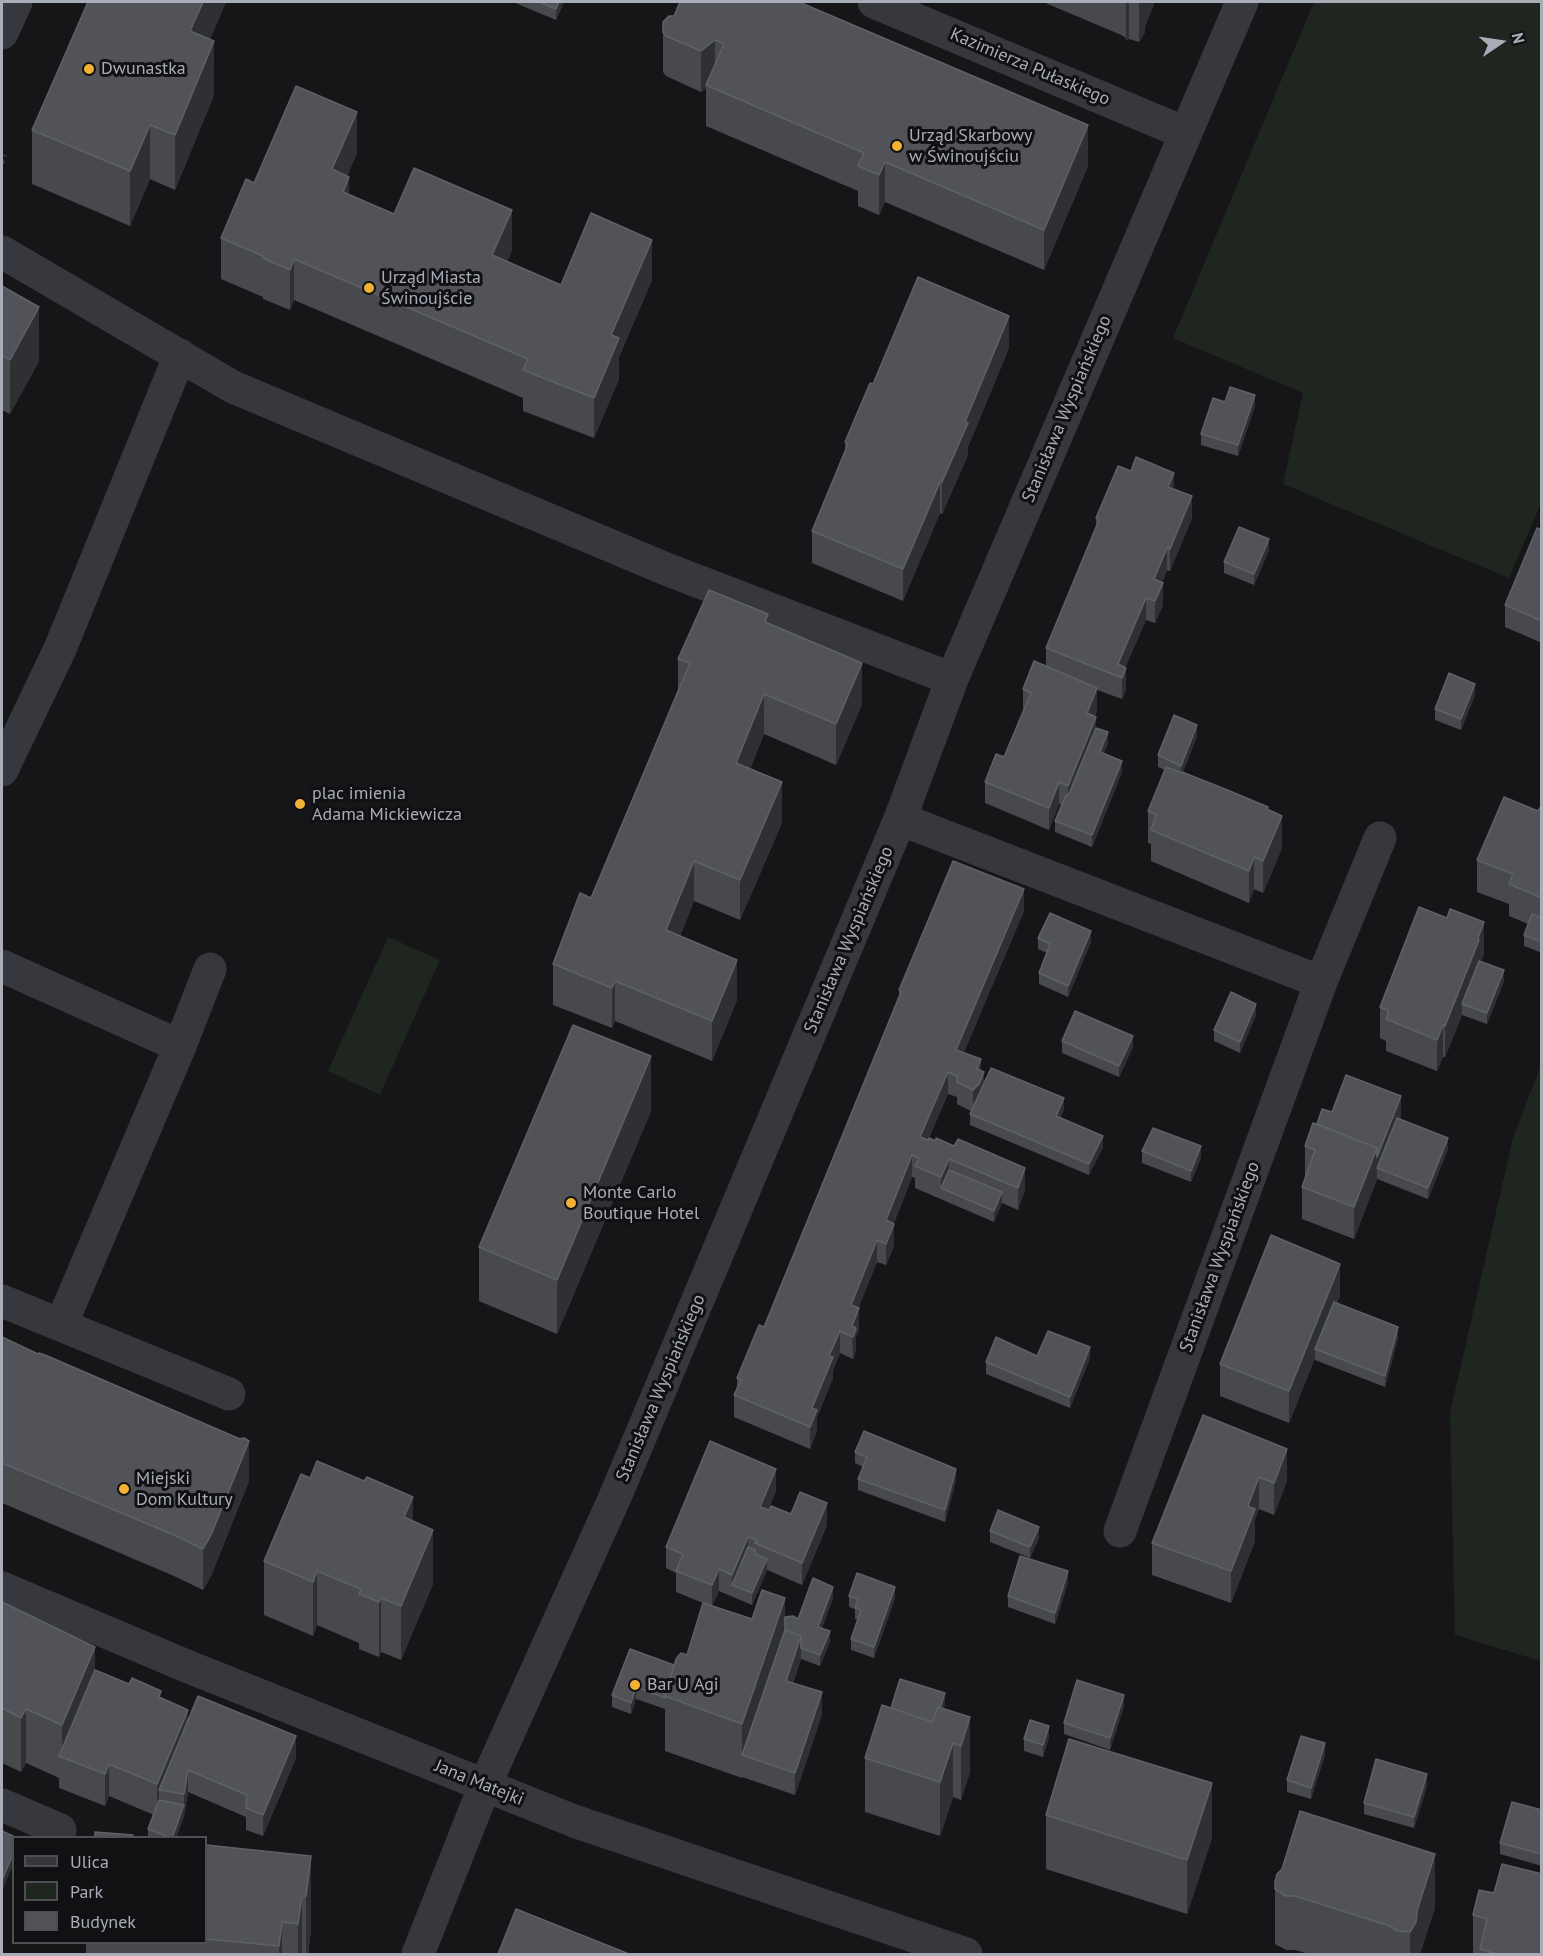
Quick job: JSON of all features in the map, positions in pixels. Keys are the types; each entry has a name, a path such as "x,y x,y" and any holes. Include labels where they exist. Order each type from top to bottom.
{"street":[{"path":"2,33 16,2"},
{"name":"Kazimierza Pułaskiego","path":"874,2 1185,133"},
{"name":"Stanisława Wyspiańskiego","path":"418,1954 485,1785 615,1497 900,819 952,680 1242,2"},
{"path":"2,252 233,387 666,569 952,680"},
{"path":"2,770 60,649 180,356"},
{"path":"900,819 1320,982"},
{"name":"Stanisława Wyspiańskiego","path":"1120,1532 1320,982 1380,838"},
{"path":"2,966 180,1046"},
{"path":"62,1325 180,1046 210,969"},
{"path":"2,1301 229,1394"},
{"name":"Jana Matejki","path":"2,1588 184,1665 574,1821 966,1954"},
{"path":"2,1805 60,1830"}],"path":[{"path":"2,163 5,156"}],"green space":[{"path":"1314,2 1541,2 1541,503 1509,578 1283,484 1303,393 1173,338"},
{"path":"388,937 440,960 380,1095 328,1071"},
{"path":"1541,1065 1541,1661 1455,1635 1450,1413 1513,1138"}],"building":[{"path":"88,2 203,2 190,31 214,41 175,135 150,125 130,171 32,130"},
{"path":"539,2 559,2 556,9"},
{"name":"Urząd Skarbowy w Świnoujściu","path":"680,2 799,2 1088,125 1044,230 885,162 879,175 858,166 864,153 706,85 724,44 715,40 701,51 666,36 663,32 663,22 669,16 674,16"},
{"name":"Urząd Miasta Świnoujście","path":"296,86 357,112 332,169 349,177 343,192 394,214 414,168 512,210 492,255 561,285 591,213 652,240 611,335 619,338 594,398 523,370 528,359 294,259 290,270 221,238 246,179 254,183"},
{"path":"918,277 1009,316 965,422 968,423 903,569 812,531 848,444 845,442 870,383 873,384"},
{"path":"2,286 39,307 10,360 2,355"},
{"path":"1230,387 1255,395 1238,445 1201,434 1213,398 1225,402"},
{"path":"1136,457 1174,473 1168,487 1192,496 1170,549 1167,548 1154,579 1163,583 1155,601 1146,598 1118,664 1126,668 1122,678 1046,648 1099,520 1096,518 1118,466 1131,471"},
{"path":"1239,527 1269,539 1254,574 1224,562"},
{"path":"1537,528 1542,530 1542,621 1505,605"},
{"path":"709,590 768,614 765,622 862,663 836,724 764,694 736,763 782,782 740,880 694,861 666,930 737,960 712,1021 615,981 612,988 553,964 580,893 591,898 690,663 678,659"},
{"path":"1034,661 1097,688 1087,713 1096,717 1068,786 1059,782 1049,808 985,782 996,754 1004,757 1031,693 1023,689"},
{"path":"1449,673 1475,684 1461,719 1435,709"},
{"path":"1174,715 1197,725 1181,766 1158,755"},
{"path":"1096,728 1108,732 1100,752 1122,761 1092,835 1055,821 1066,795 1068,796"},
{"path":"1166,767 1268,807 1267,809 1282,816 1263,861 1254,857 1249,871 1151,830 1156,815 1148,811"},
{"path":"1504,797 1538,811 1542,804 1542,898 1509,884 1513,874 1477,860"},
{"path":"953,861 1024,889 956,1050 981,1059 977,1069 984,1072 979,1084 973,1090 957,1082 957,1076 948,1072 920,1137 936,1141 936,1138 954,1146 958,1139 1025,1168 1018,1188 949,1159 941,1177 915,1166 919,1158 912,1155 886,1220 894,1224 886,1244 877,1240 851,1305 859,1308 852,1326 856,1328 853,1337 840,1331 829,1356 833,1357 812,1408 817,1410 810,1427 734,1395 741,1380 737,1378 759,1325 764,1327"},
{"path":"1419,907 1447,918 1450,909 1484,922 1445,1026 1443,1025 1437,1040 1386,1019 1389,1011 1380,1007"},
{"path":"1050,913 1091,931 1068,986 1039,973 1050,944 1038,938"},
{"path":"1532,914 1542,918 1542,942 1524,935"},
{"path":"1479,961 1504,970 1487,1013 1462,1004"},
{"path":"1231,992 1256,1004 1240,1042 1214,1030"},
{"path":"1075,1011 1133,1036 1119,1066 1062,1041"},
{"path":"573,1025 651,1056 557,1280 479,1247"},
{"path":"991,1068 1064,1098 1056,1116 1103,1136 1089,1164 970,1114"},
{"path":"1346,1075 1401,1096 1377,1157 1377,1148 1317,1124 1322,1109 1332,1112"},
{"path":"1397,1118 1448,1138 1428,1188 1377,1168"},
{"path":"1313,1123 1377,1148 1354,1207 1302,1187 1315,1150 1305,1146"},
{"path":"1153,1128 1201,1146 1191,1171 1142,1151"},
{"path":"949,1170 1002,1192 994,1211 941,1188"},
{"path":"1271,1235 1340,1264 1289,1391 1220,1364"},
{"path":"1334,1302 1398,1327 1385,1376 1315,1349"},
{"path":"1048,1331 1090,1347 1070,1397 986,1362 996,1337 1037,1356"},
{"name":"Miejski Dom Kultury","path":"2,1337 249,1441 211,1535 203,1549 2,1463"},
{"path":"1203,1415 1287,1449 1274,1483 1259,1477 1248,1506 1255,1509 1231,1571 1152,1543"},
{"path":"864,1431 956,1469 945,1510 858,1479 867,1457 855,1452"},
{"path":"710,1441 776,1469 760,1507 769,1510 771,1506 791,1514 800,1492 827,1503 802,1563 755,1543 757,1540 748,1537 732,1575 719,1569 712,1585 676,1571 683,1554 666,1547"},
{"path":"317,1461 364,1481 367,1477 413,1497 404,1517 433,1530 401,1606 381,1598 379,1602 359,1594 361,1589 317,1571 313,1582 264,1561 301,1474 310,1478"},
{"path":"998,1510 1039,1527 1030,1547 990,1531"},
{"path":"748,1547 755,1550 755,1554 767,1559 752,1593 732,1585"},
{"path":"1020,1556 1068,1571 1055,1613 1008,1596"},
{"path":"857,1573 895,1587 874,1647 851,1639 861,1610 855,1608 858,1599 849,1596"},
{"path":"813,1578 833,1587 818,1627 830,1631 820,1655 801,1648 801,1636 785,1630 785,1617 793,1616 798,1619"},
{"path":"762,1590 785,1598 742,1724 665,1696 676,1659 681,1653 687,1655 703,1603 752,1619"},
{"path":"2,1602 95,1647 62,1725 26,1709 21,1718 2,1708"},
{"path":"785,1630 801,1636 786,1681 822,1692 795,1773 742,1755"},
{"path":"630,1649 674,1665 665,1698 636,1687 631,1703 612,1695"},
{"path":"95,1670 129,1684 132,1678 161,1691 159,1697 188,1710 157,1784 109,1764 105,1774 59,1756"},
{"path":"900,1679 945,1693 932,1722 891,1708"},
{"path":"1077,1680 1124,1695 1110,1738 1064,1723"},
{"path":"198,1696 296,1736 263,1815 246,1808 247,1795 188,1770 184,1794 159,1790"},
{"path":"882,1705 932,1722 938,1707 970,1717 961,1746 953,1743 940,1782 865,1758"},
{"path":"1030,1720 1049,1726 1043,1745 1024,1739"},
{"path":"1301,1736 1325,1743 1311,1788 1287,1780"},
{"path":"1069,1739 1212,1783 1187,1860 1046,1815"},
{"path":"1376,1759 1427,1774 1414,1817 1364,1803"},
{"path":"159,1800 184,1805 173,1836 148,1829"},
{"path":"1512,1802 1542,1810 1542,1854 1500,1843"},
{"path":"1300,1811 1435,1854 1417,1911 1416,1922 1410,1932 1398,1931 1390,1926 1295,1896 1286,1896 1275,1889 1277,1874 1282,1869"},
{"path":"2,1831 13,1836 12,1857 2,1880"},
{"path":"95,1832 133,1835 133,1836 95,1836"},
{"path":"207,1845 311,1856 306,1896 302,1896 298,1924 282,1922 279,1946 207,1939"},
{"path":"1502,1864 1542,1874 1542,1954 1497,1954 1480,1949 1487,1919 1473,1915 1479,1890 1494,1893"},
{"path":"516,1909 629,1954 498,1954"}],"place":[{"name":"Dwunastka","path":"89,69"},
{"name":"Urząd Skarbowy w Świnoujściu","path":"897,146"},
{"name":"Urząd Miasta Świnoujście","path":"369,288"},
{"name":"plac imienia Adama Mickiewicza","path":"300,804"},
{"name":"Monte Carlo Boutique Hotel","path":"571,1203"},
{"name":"Miejski Dom Kultury","path":"124,1489"},
{"name":"Bar U Agi","path":"635,1685"}]}
